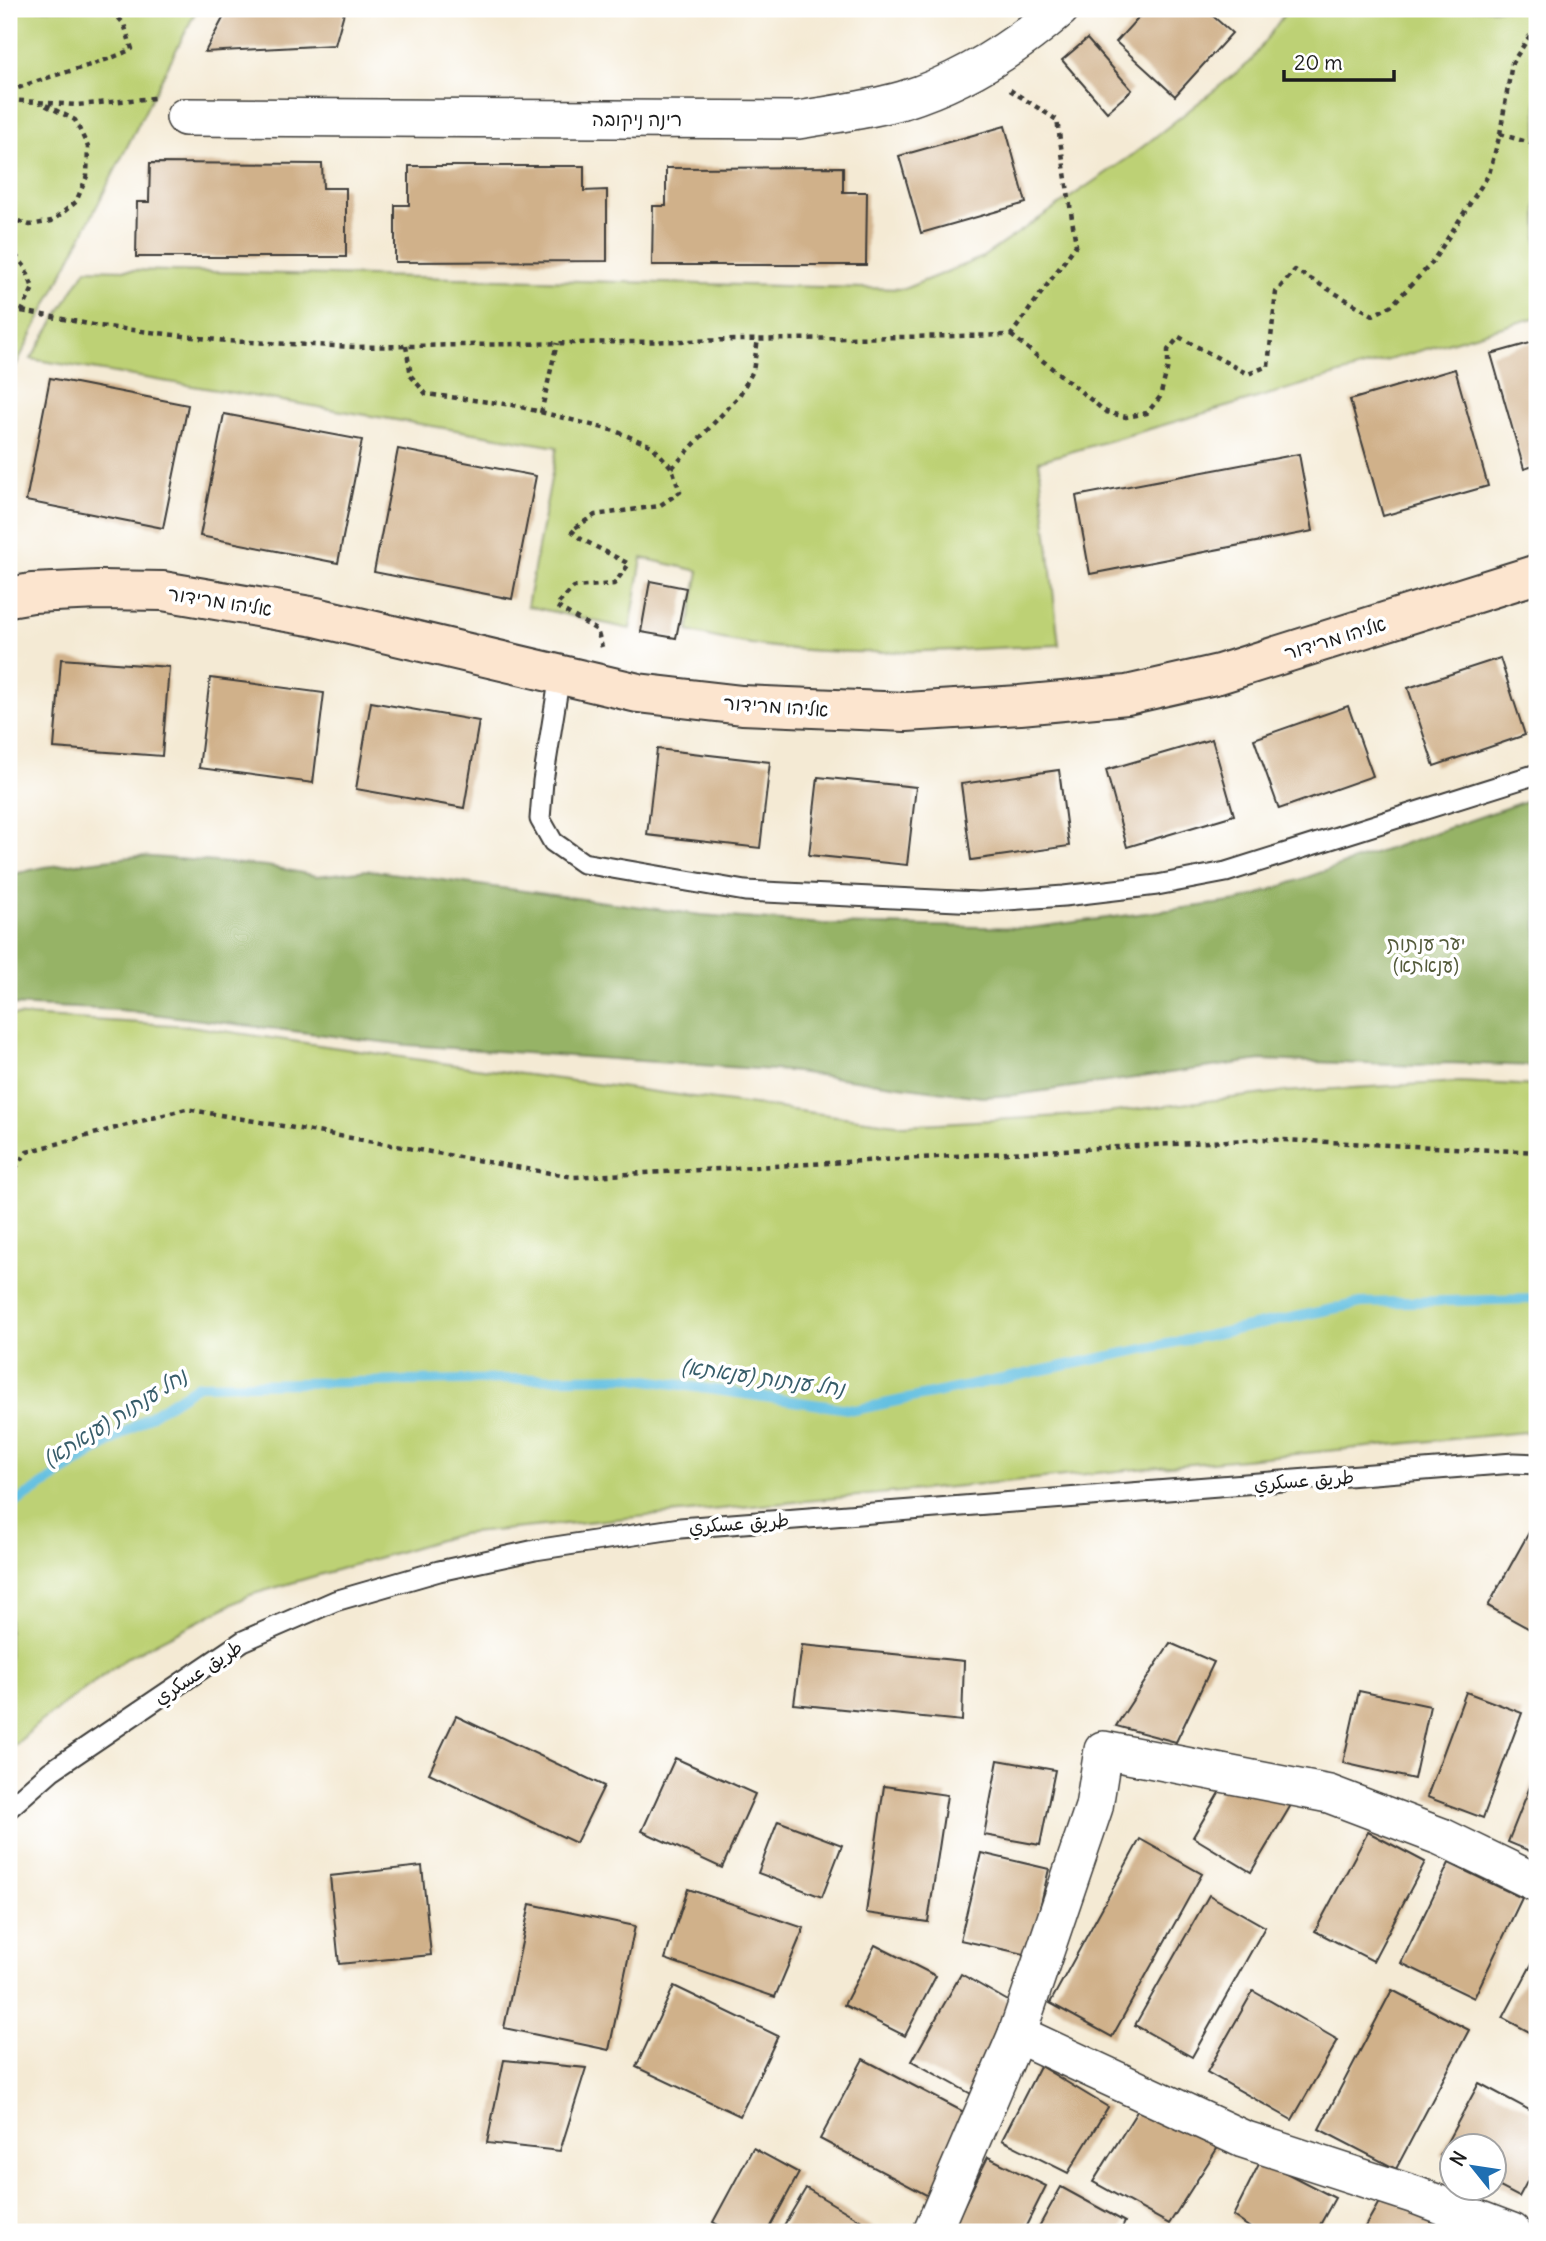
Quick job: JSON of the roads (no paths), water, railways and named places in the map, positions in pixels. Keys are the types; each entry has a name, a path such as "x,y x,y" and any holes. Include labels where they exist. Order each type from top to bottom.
{"street":[{"name":"רינה ניקובה","path":"186,117 798,120 904,100 954,80 1007,49 1060,9"},
{"name":"אליהו מרידור","path":"9,597 32,593 99,590 163,591 316,617 638,694 742,705 906,712 1127,695 1219,674 1537,574"},
{"path":"932,2232 1017,2034 1094,1807 1103,1750 1329,1794 1442,1837 1537,1883"},
{"path":"1017,2034 1243,2138 1415,2195 1511,2232"}],"lane":[{"path":"560,675 543,781 540,819 552,842 583,863 745,891 979,902 1157,885 1226,872 1537,774"},
{"name":"طريق عسكري","path":"9,1808 51,1771 243,1641 335,1601 439,1571 535,1550 680,1528 1514,1463 1537,1464"}],"waterway":[{"name":"נחל ענתות (ענאתא)","path":"9,1507 198,1385 626,1377 855,1410 1361,1303 1537,1299"}],"park label":[{"name":"יער ענתות (ענאתא)","path":"1426,954"}]}
